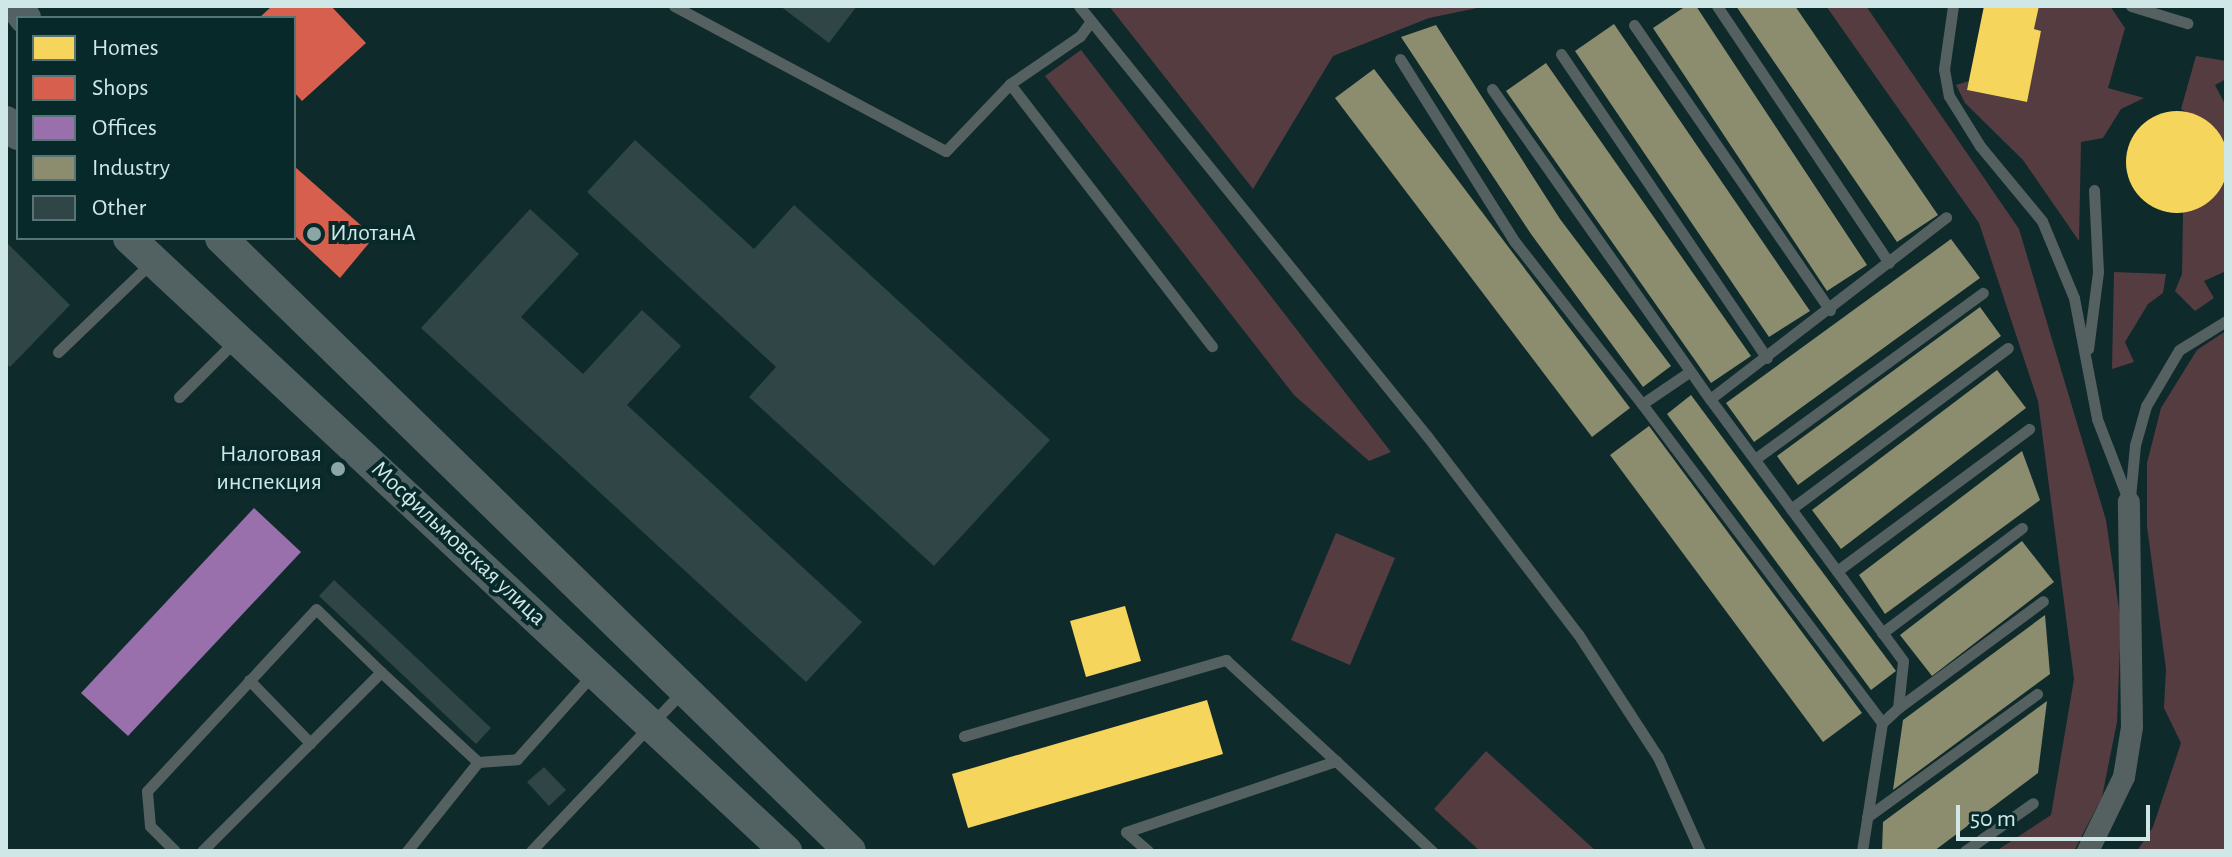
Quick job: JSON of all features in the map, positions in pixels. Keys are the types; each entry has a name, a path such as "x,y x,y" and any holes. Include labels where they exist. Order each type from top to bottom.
{"main road":[{"name":"Мосфильмовская улица","path":"131,240 786,851"},
{"path":"223,240 850,851"},
{"path":"487,572 506,579 525,571 532,552 524,534"}],"street":[{"path":"2088,851 2124,777 2132,727 2129,502"}],"lane":[{"path":"674,6 946,151 1010,84 1080,36 1091,21"},
{"path":"1079,6 1427,436 1578,634 1658,757 1700,851"},
{"path":"1717,6 1889,263"},
{"path":"1953,6 1944,69 1949,96 1980,146 2042,221 2074,298 2097,419 2129,502"},
{"path":"2131,6 2187,23"},
{"path":"1634,25 1830,310"},
{"path":"1561,54 1767,358"},
{"path":"1400,59 1515,242 1642,404 1882,723"},
{"path":"1010,84 1212,346"},
{"path":"1492,89 1689,372 1903,661 1898,708"},
{"path":"2087,356 2098,272 2094,190"},
{"path":"1710,399 1830,310 1946,217"},
{"path":"58,352 154,261"},
{"path":"1755,459 1983,293"},
{"path":"2129,502 2135,445 2146,406 2179,350 2226,321"},
{"path":"179,397 237,338"},
{"path":"1791,509 2008,348"},
{"path":"1642,404 1689,372"},
{"path":"1837,571 2029,429"},
{"path":"1882,633 2022,528"},
{"path":"1862,851 1882,723 2043,601"},
{"path":"175,851 150,826 147,791 316,609 478,762"},
{"path":"964,736 1226,660 1432,851"},
{"path":"202,851 381,672"},
{"path":"407,851 478,762 517,759 595,672"},
{"path":"249,680 310,743"},
{"path":"531,851 684,690"},
{"path":"1867,817 2037,694"},
{"path":"1148,851 1126,832 1336,761"},
{"path":"1965,851 2033,803"}],"shaded area":[{"path":"1109,6 1487,6 1429,18 1333,56 1253,189"},
{"path":"1826,6 1866,6 2019,229 2106,520 2121,623 2117,722 2102,797 2074,851 1996,851 2051,815 2074,679 2038,401 1979,223"},
{"path":"2039,6 2110,6 2125,28 2108,88 2144,98 2121,109 2103,138 2081,142 2079,241 2023,160 1965,103 1956,85 1969,81 1967,90 2026,102 2041,31 2034,29"},
{"path":"1081,50 1391,452 1369,461 1294,395 1045,76"},
{"path":"2196,56 2226,61 2226,79 2215,85 2226,106 2226,150 2215,128 2181,109"},
{"path":"2226,175 2226,271 2204,281 2214,298 2195,311 2175,291 2182,274 2183,212 2211,200"},
{"path":"2114,272 2166,274 2163,293 2148,304 2125,342 2134,362 2112,369"},
{"path":"2226,331 2226,851 2137,851 2153,827 2181,743 2164,708 2166,669 2147,526 2147,463 2161,408 2197,350"},
{"path":"1336,533 1395,558 1350,665 1291,640"},
{"path":"1486,751 1596,851 1480,851 1434,809"}],"building: Homes":[{"path":"1984,6 2039,6 2034,29 2041,31 2027,102 1967,90"},
{"path":"2177,111 2196,115 2213,126 2224,143 2228,162 2224,181 2213,198 2196,209 2177,213 2158,209 2141,198 2130,181 2126,162 2130,143 2141,126 2158,115"},
{"path":"1125,606 1141,661 1086,677 1070,621"},
{"path":"1207,700 1223,754 968,828 952,774"}],"building: Shops":[{"path":"272,6 331,6 366,43 302,101 296,94 296,16 261,16"},
{"path":"296,168 374,237 340,278 296,237"}],"building: Offices":[{"path":"254,508 301,552 128,736 81,693"}],"building: Industry":[{"path":"1686,6 1696,6 1867,265 1827,291 1653,28"},
{"path":"1736,6 1795,6 1938,215 1897,242"},
{"path":"1614,24 1810,311 1769,337 1575,51"},
{"path":"1436,25 1560,219 1671,366 1643,387 1531,234 1401,37"},
{"path":"1546,63 1751,356 1711,383 1506,91"},
{"path":"1374,69 1630,408 1592,437 1335,98"},
{"path":"1951,239 1980,278 1754,442 1726,403"},
{"path":"1980,307 2001,336 1798,485 1777,456"},
{"path":"1997,370 2026,408 1841,549 1812,510"},
{"path":"1691,395 1896,671 1871,690 1667,414"},
{"path":"1649,426 1862,713 1823,742 1610,455"},
{"path":"2022,451 2040,500 1885,614 1859,575"},
{"path":"2022,541 2054,582 1932,676 1900,635"},
{"path":"2045,615 2050,674 1893,790 1903,720"},
{"path":"2047,701 2038,773 1934,851 1882,851 1883,822"}],"building: Other":[{"path":"780,6 857,6 829,43"},
{"path":"635,140 754,249 794,205 1050,440 934,566 749,397 776,367 587,192"},
{"path":"530,209 579,254 521,317 583,374 642,310 681,346 627,405 862,622 806,682 421,328"},
{"path":"6,242 70,305 10,367 6,363"},
{"path":"334,580 491,728 476,744 319,596"},
{"path":"544,767 566,790 549,806 527,782"}],"place":[{"name":"ИлотанА","path":"314,234"},
{"name":"Налоговая инспекция","path":"338,469"}]}
